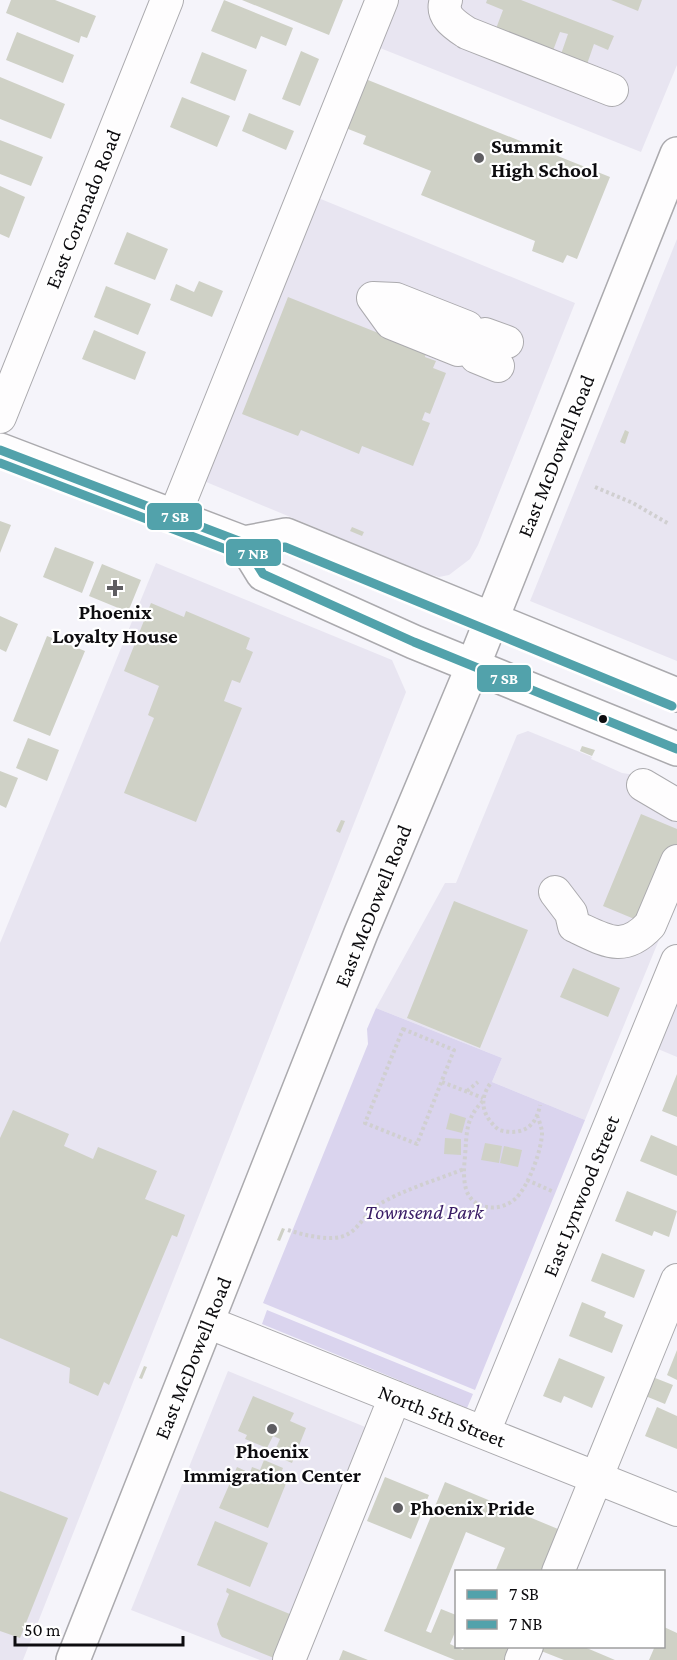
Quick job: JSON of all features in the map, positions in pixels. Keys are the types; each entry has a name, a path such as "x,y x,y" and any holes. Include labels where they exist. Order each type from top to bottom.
{"main road":[{"name":"East McDowell Road","path":"73,1660 361,933 473,666 677,154"},
{"path":"0,450 244,543 286,535 677,695"},
{"path":"244,543 263,574 473,666 677,749"}],"street":[{"name":"East Coronado Road","path":"0,417 8,373 167,0"},
{"path":"174,517 324,165 382,0"},
{"path":"446,0 444,6 449,21 466,33 612,90"},
{"path":"373,298 391,323 482,345"},
{"path":"643,785 677,805"},
{"path":"563,903 622,930 631,941 650,925 677,861"},
{"name":"East Lynwood Street","path":"484,1432 677,961"},
{"path":"559,1570 677,1280"},
{"name":"North 5th Street","path":"207,1322 677,1510"},
{"path":"290,1660 394,1397"}],"path":[{"path":"595,487 633,503 669,524"},
{"path":"403,1029 454,1050 442,1082 417,1144 365,1123 403,1029"},
{"path":"442,1082 483,1099"},
{"path":"466,1091 477,1082"},
{"path":"490,1084 483,1099 485,1114 498,1130 508,1132 522,1130 538,1117"},
{"path":"483,1099 474,1110 468,1123 464,1168 466,1191 480,1206 489,1209 503,1206 516,1199 526,1180 540,1148 542,1130 538,1117 540,1105"},
{"path":"288,1230 311,1237 337,1237 348,1234 380,1204 464,1168"},
{"path":"526,1180 558,1193"}],"shaded area":[{"path":"393,0 677,0 677,65 641,152 375,46"},
{"path":"311,195 575,303 478,545 470,559 449,575 439,577 425,573 199,479"},
{"path":"677,239 677,661 530,601"},
{"path":"156,563 392,660 406,692 23,1660 0,1660 0,943"},
{"path":"528,731 592,757 591,759 622,773 663,779 677,785 677,896 585,1120 492,1082 502,1058 376,1008 445,883 456,883 517,735"},
{"path":"677,1003 677,1057 658,1049"},
{"path":"228,1371 375,1431 281,1660 260,1660 131,1610"}],"green space":[{"name":"Townsend Park","path":"376,1008 502,1058 492,1082 585,1120 475,1390 263,1303 368,1044 367,1029"},
{"path":"267,1310 473,1394 467,1408 262,1324"}],"building":[{"path":"11,0 55,0 96,16 87,38 81,36 79,43 6,13"},
{"path":"224,0 293,28 286,46 261,36 256,49 211,31"},
{"path":"242,0 343,0 329,35"},
{"path":"487,0 521,0 614,36 608,50 594,44 585,70 559,60 568,34 560,32 551,56 494,34 503,10 486,3"},
{"path":"611,0 642,0 638,11"},
{"path":"17,32 74,55 63,83 6,60"},
{"path":"301,51 319,59 300,106 282,99"},
{"path":"202,52 247,70 235,101 190,83"},
{"path":"0,77 65,104 51,139 0,119"},
{"name":"Summit High School","path":"363,78 610,177 577,259 567,255 563,263 532,251 535,241 421,195 431,171 363,144 366,136 343,127"},
{"path":"182,97 230,116 217,147 170,127"},
{"path":"249,113 294,131 286,150 242,131"},
{"path":"0,140 43,157 31,186 0,174"},
{"path":"0,186 25,197 9,238 0,234"},
{"path":"127,232 168,249 155,280 114,264"},
{"path":"199,281 223,291 212,317 170,300 176,284 194,292"},
{"path":"106,286 151,304 138,335 94,317"},
{"path":"288,297 426,352 425,357 436,361 433,368 446,373 430,414 425,412 422,420 430,423 413,466 362,446 359,454 301,430 298,436 242,414"},
{"path":"94,330 146,352 135,380 82,359"},
{"path":"625,430 629,432 625,444 620,442"},
{"path":"0,521 11,525 0,553"},
{"path":"352,527 364,532 362,536 350,531"},
{"path":"55,547 94,562 82,593 43,577"},
{"name":"Phoenix Loyalty House","path":"102,564 141,580 128,612 89,596"},
{"path":"151,603 184,617 186,611 250,638 246,649 253,652 240,683 232,680 224,701 242,708 196,822 124,793 154,718 148,715 159,686 124,671"},
{"path":"0,616 18,624 6,652 0,649"},
{"path":"47,636 85,651 50,736 13,721"},
{"path":"28,738 59,750 47,781 16,768"},
{"path":"582,746 595,750 592,756 580,751"},
{"path":"0,771 18,778 6,808 0,805"},
{"path":"641,814 677,829 677,844 644,923 603,906"},
{"path":"341,820 345,821 340,833 336,831"},
{"path":"454,901 528,930 480,1048 407,1018"},
{"path":"573,968 620,988 608,1017 560,997"},
{"path":"677,1074 677,1117 662,1111"},
{"path":"13,1110 69,1134 64,1146 93,1159 98,1147 157,1171 145,1199 185,1215 177,1237 172,1235 109,1385 104,1382 98,1396 69,1383 70,1368 0,1338 0,1138"},
{"path":"450,1113 466,1118 462,1133 446,1129"},
{"path":"651,1135 677,1146 677,1176 640,1161"},
{"path":"445,1138 461,1139 461,1155 444,1154"},
{"path":"485,1143 502,1146 499,1163 481,1160"},
{"path":"504,1146 522,1150 518,1167 500,1163"},
{"path":"627,1191 677,1211 669,1237 654,1231 652,1236 615,1221"},
{"path":"282,1228 285,1229 280,1241 277,1240"},
{"path":"602,1253 645,1270 634,1298 591,1281"},
{"path":"582,1302 606,1312 604,1317 623,1325 612,1353 569,1336"},
{"path":"677,1350 677,1380 667,1375"},
{"path":"559,1358 605,1377 592,1408 564,1396 561,1403 543,1396"},
{"path":"144,1366 147,1367 142,1379 139,1378"},
{"path":"650,1376 673,1385 665,1404 643,1395"},
{"name":"Phoenix Immigration Center","path":"253,1396 294,1413 290,1421 306,1428 292,1463 273,1455 280,1439 273,1436 267,1448 245,1439 247,1435 238,1431"},
{"path":"657,1407 677,1416 677,1449 645,1436"},
{"path":"264,1460 283,1468 279,1478 287,1481 268,1528 219,1508 237,1467 250,1473 252,1467 260,1470"},
{"name":"Phoenix Pride","path":"385,1477 429,1495 411,1539 367,1521"},
{"path":"445,1482 558,1529 542,1570 496,1570 505,1548 466,1532 426,1631 431,1633 441,1609 455,1615 455,1632 450,1644 455,1648 463,1650 464,1648 509,1648 505,1660 455,1660 384,1631"},
{"path":"0,1491 68,1518 20,1638 0,1631"},
{"path":"215,1521 268,1543 250,1587 197,1565"},
{"path":"227,1588 297,1617 279,1660 222,1637 217,1624 229,1594 226,1592"},
{"path":"665,1627 677,1633 677,1660 649,1660 654,1648 665,1648"},
{"path":"587,1648 615,1660 564,1660 536,1649"},
{"path":"343,1650 368,1660 339,1660"}],"transit line":[{"path":"0,450 244,543 263,574 414,642 677,749"},
{"path":"0,463 241,555 285,547 672,706"}],"place":[{"name":"Summit High School","path":"479,158"},
{"name":"Phoenix Loyalty House","path":"115,588"},
{"name":"Phoenix Immigration Center","path":"272,1429"},
{"name":"Phoenix Pride","path":"398,1508"}]}
